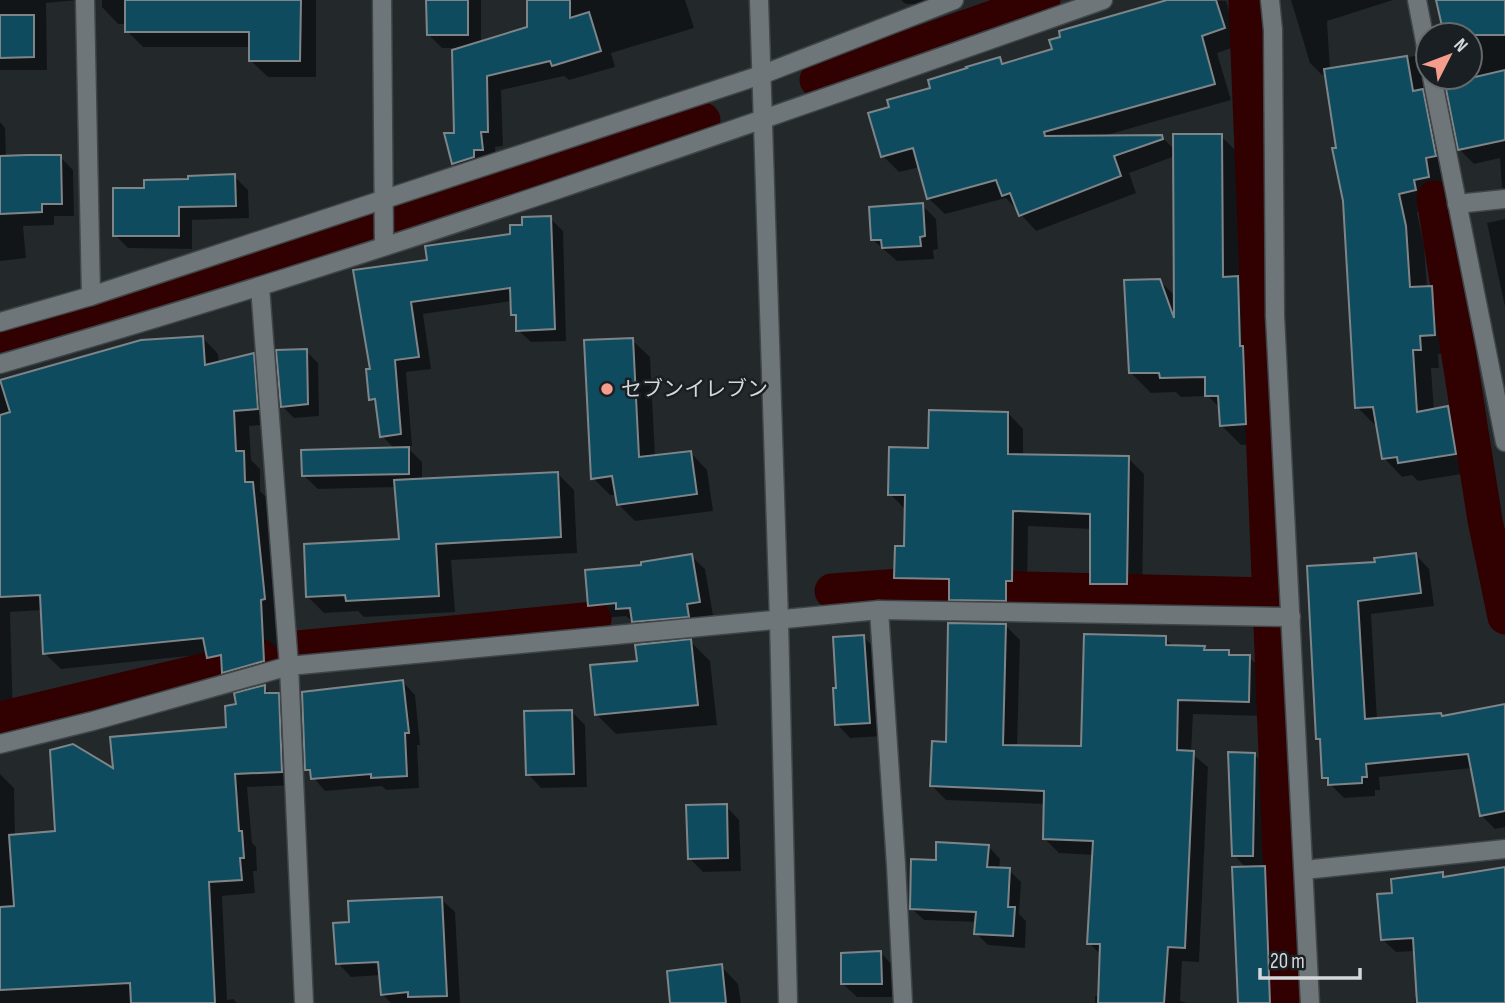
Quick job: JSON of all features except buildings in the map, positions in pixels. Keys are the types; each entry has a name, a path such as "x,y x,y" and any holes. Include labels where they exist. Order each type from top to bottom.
{"street":[{"path":"85,0 91,296"},
{"path":"382,0 384,240"},
{"path":"759,0 788,1003"},
{"path":"0,322 384,206 761,75 954,0"},
{"path":"0,364 260,287 384,240 763,120 1103,0"},
{"path":"1270,0 1273,30 1275,316 1286,617 1304,870 1310,1003"},
{"path":"1417,0 1421,21"},
{"path":"1435,91 1505,442"},
{"path":"1457,204 1505,200"},
{"path":"260,287 289,666 304,1003"},
{"path":"0,744 289,666 879,610 1286,617"},
{"path":"879,610 902,1003"},
{"path":"1304,870 1505,849"}],"waterway":[{"path":"817,80 1043,0"},
{"path":"1246,0 1286,1003"},
{"path":"0,345 353,236 703,120"},
{"path":"1434,198 1485,520 1505,617"},
{"path":"832,591 901,586 1270,595"},
{"path":"298,648 594,619"},
{"path":"0,719 261,657"}],"place":[{"name":"セブンイレブン","path":"607,389"}]}
